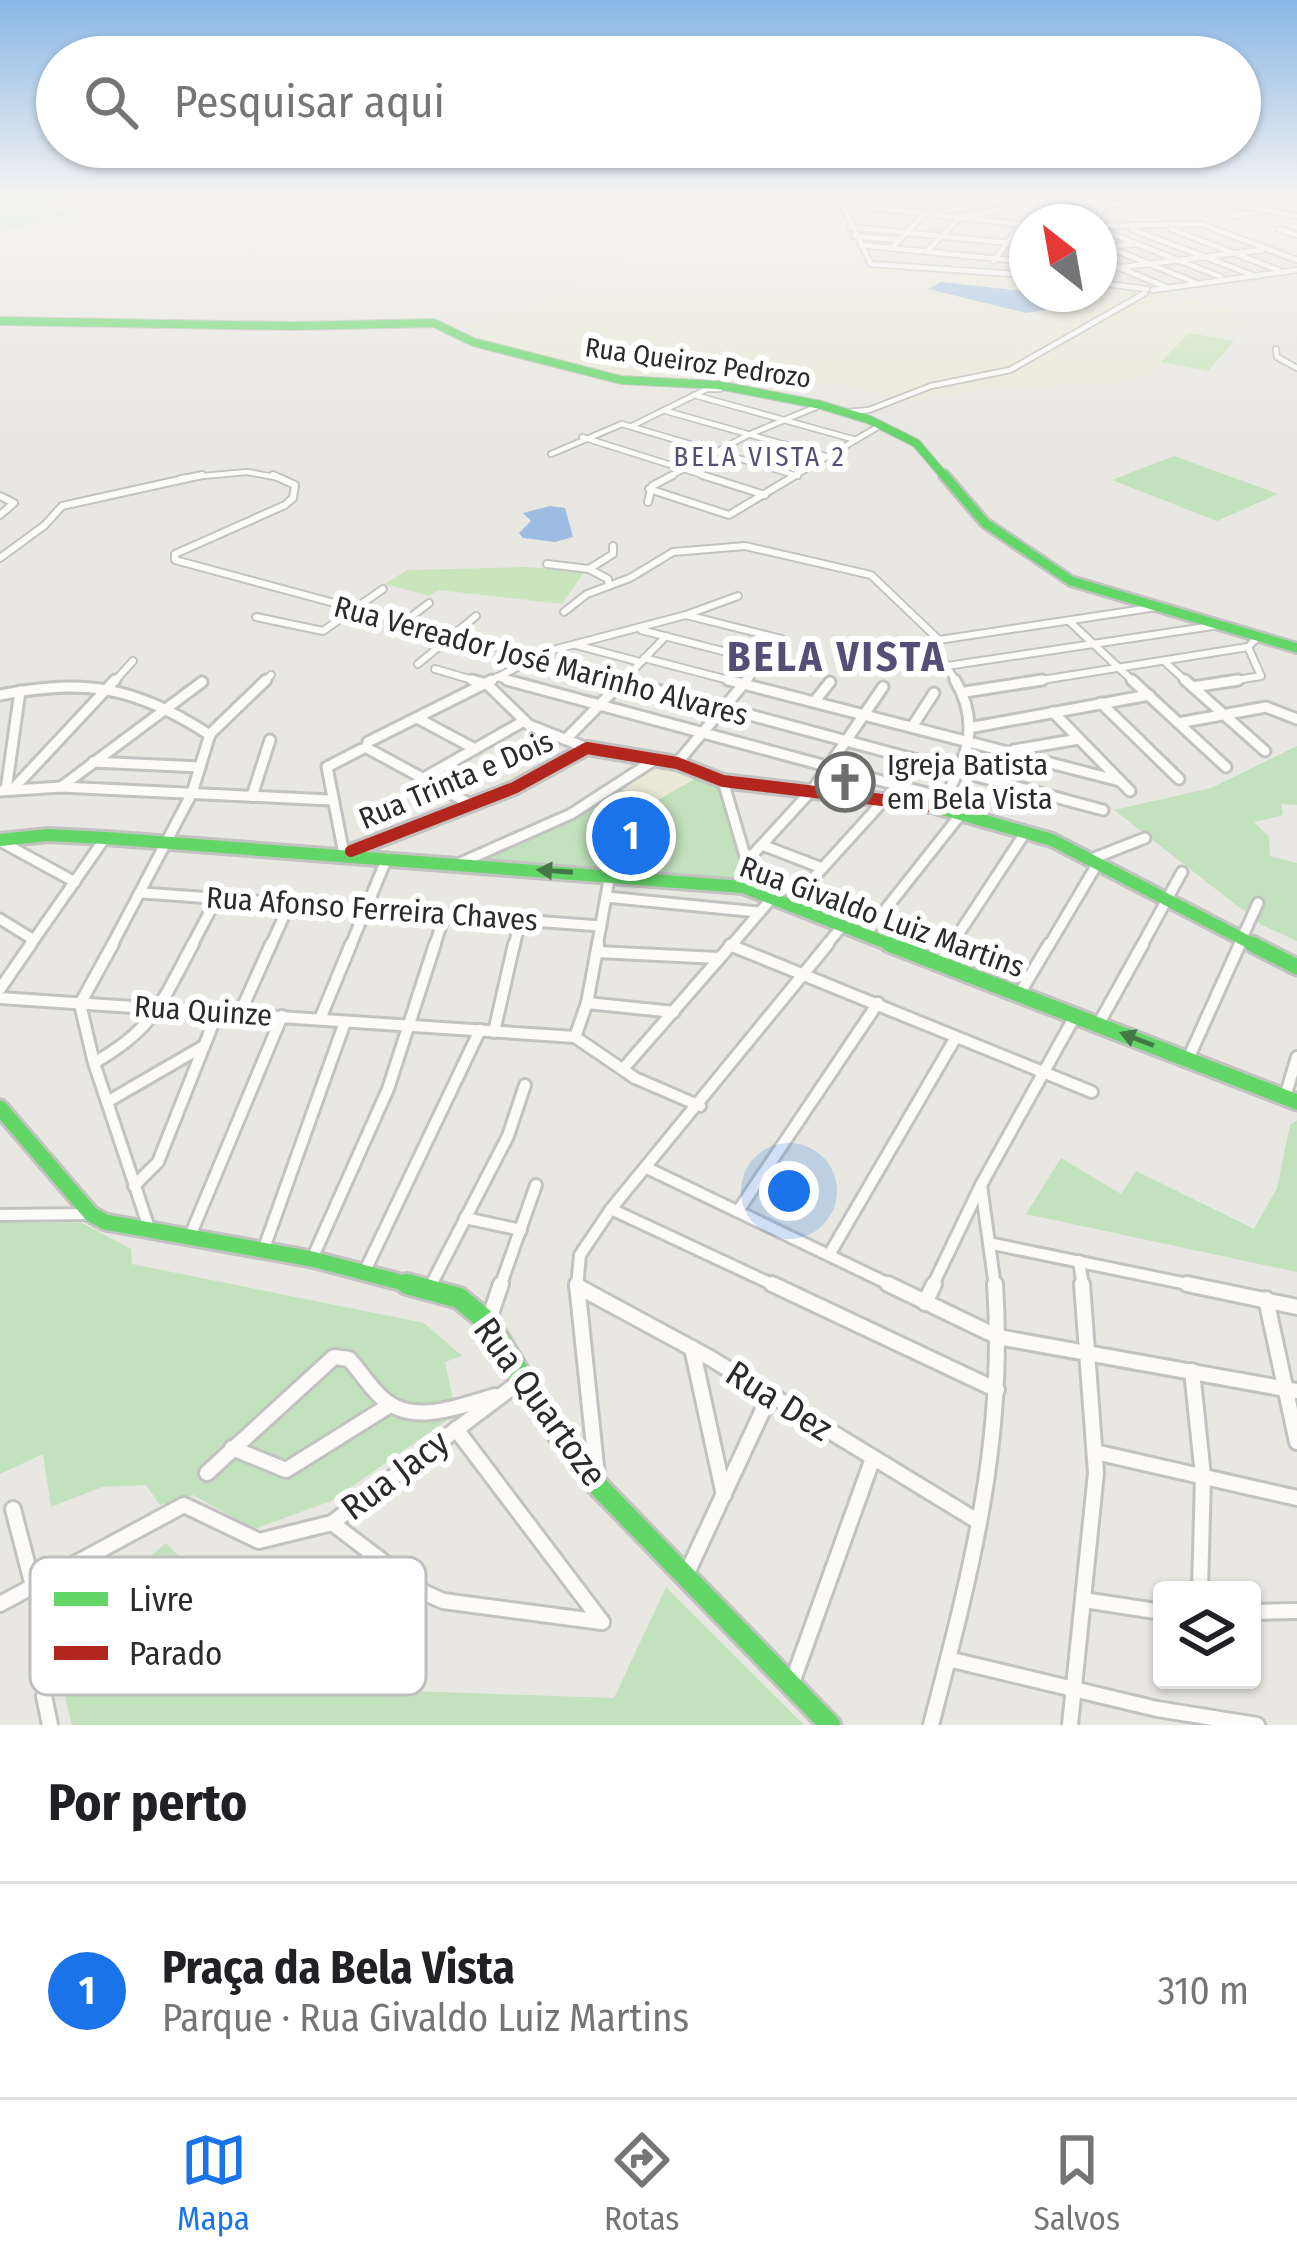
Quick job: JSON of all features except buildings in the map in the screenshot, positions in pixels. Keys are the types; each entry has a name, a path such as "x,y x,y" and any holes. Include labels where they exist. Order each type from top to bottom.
{"street":[{"path":"1138,276 1168,288"},
{"path":"1178,276 1197,283"},
{"path":"1217,276 1226,279"},
{"path":"1253,276 1257,277"},
{"path":"847,412 869,410 931,386 1010,370 1151,292 1265,276"},
{"path":"876,424 873,412 937,388 1016,371 1151,292 1267,276"},
{"path":"1117,281 1151,292"},
{"name":"Rua Queiroz Pedrozo","path":"0,321 313,326 411,320 434,323 512,353 621,380 729,387 847,412 916,442 978,516 1071,581 1219,625 1253,642 1297,648"},
{"path":"1276,349 1276,357 1297,368"},
{"path":"632,426 715,388 818,406 876,424"},
{"path":"694,395 856,440"},
{"path":"650,489 748,435 818,406"},
{"path":"665,411 829,458"},
{"path":"550,454 622,424 798,476"},
{"path":"650,489 729,515 829,458 876,424"},
{"path":"582,437 765,495"},
{"name":"Rua Vereador José Marinho Alvares","path":"0,558 45,525 56,508 206,476 247,473 286,478 295,485 293,498 244,527 175,554 175,560 1103,810"},
{"path":"648,502 650,489"},
{"path":"0,496 14,503 0,515"},
{"path":"590,569 613,554 613,546"},
{"path":"564,612 576,600 681,549 754,547 871,575 939,640"},
{"path":"548,564 590,569 601,573 609,586"},
{"path":"256,617 316,632 383,590"},
{"path":"472,805 366,745 529,659 738,596"},
{"path":"402,624 428,603"},
{"path":"497,677 945,798 975,743 965,692 934,645 939,640 1157,607"},
{"path":"677,763 782,639 686,615"},
{"path":"418,664 476,616"},
{"path":"1069,621 1226,767"},
{"path":"947,666 1219,625"},
{"path":"635,628 797,670"},
{"path":"567,737 666,636"},
{"path":"965,692 1164,662 1253,642 1261,676 1193,687"},
{"path":"572,644 1120,782"},
{"path":"6,790 134,661"},
{"path":"1164,662 1265,751"},
{"path":"435,669 487,684 524,721 586,748 658,758 723,781 887,797 1025,833 1096,859 1297,967"},
{"path":"150,1230 106,1102 80,1004 168,844 192,793 210,735 272,675"},
{"path":"61,787 202,682"},
{"path":"814,702 830,682"},
{"path":"0,695 107,687 168,706 210,735"},
{"path":"748,860 812,789 883,687"},
{"path":"6,790 20,691"},
{"path":"912,727 934,692"},
{"path":"974,727 1149,695"},
{"path":"1101,703 1179,779"},
{"path":"1178,723 1266,707 1297,719"},
{"path":"1053,712 1130,791"},
{"path":"419,719 476,749"},
{"path":"422,779 524,721"},
{"path":"1009,751 1078,739"},
{"path":"252,796 270,740"},
{"name":"Rua Trinta e Dois","path":"344,854 540,776 586,748"},
{"path":"344,854 327,767 362,749"},
{"path":"460,863 571,814 658,758"},
{"path":"93,762 200,767"},
{"path":"723,781 755,890"},
{"path":"6,790 61,787 330,800"},
{"path":"789,905 887,797"},
{"path":"866,934 961,814"},
{"path":"940,961 1025,833"},
{"name":"Rua Givaldo Luiz Martins","path":"0,841 48,835 105,838 610,874 755,890 1291,1100"},
{"path":"0,988 105,838"},
{"path":"1020,993 1096,859 1144,838"},
{"path":"0,841 75,882"},
{"path":"762,845 822,868"},
{"path":"320,1019 388,857"},
{"path":"1098,1025 1183,872"},
{"path":"610,874 587,1004 575,1037 623,1070 700,1106"},
{"name":"Rua Afonso Ferreira Chaves","path":"143,892 602,926"},
{"path":"94,1063 134,1040 160,1007 217,898"},
{"path":"606,898 758,912"},
{"path":"623,1070 772,898"},
{"path":"240,1013 290,903"},
{"path":"1188,1059 1258,903"},
{"path":"313,1259 388,1089 446,914"},
{"path":"0,919 34,940"},
{"path":"364,1273 414,1160 487,1031 520,920"},
{"path":"598,1486 577,1286 580,1255 611,1209 700,1106 843,925"},
{"path":"730,945 1092,1092"},
{"path":"598,952 718,958"},
{"name":"Rua Quinze","path":"0,998 575,1037"},
{"path":"587,1004 674,1012"},
{"path":"738,1211 878,1004"},
{"path":"134,1186 158,1162 218,1011"},
{"path":"190,1236 282,1016"},
{"path":"925,1303 981,1185 1075,1016"},
{"path":"263,1250 345,1022"},
{"path":"829,1256 956,1037"},
{"path":"106,1102 202,1047"},
{"path":"1291,1100 1297,1057"},
{"path":"430,1288 508,1136 525,1085"},
{"path":"0,1108 91,1214"},
{"path":"647,1168 998,1336 1290,1389"},
{"path":"488,1322 536,1185"},
{"path":"931,1725 992,1462 998,1336 993,1244 981,1185"},
{"path":"611,1209 997,1390"},
{"path":"0,1214 91,1214"},
{"name":"Rua Quartoze","path":"91,1214 150,1230 313,1259 459,1298 488,1322 522,1380 598,1486 830,1725"},
{"path":"465,1218 521,1231"},
{"path":"993,1244 1297,1307"},
{"path":"1070,1725 1096,1452 1091,1351 1079,1261"},
{"name":"Rua Dez","path":"577,1286 692,1348 979,1522"},
{"path":"1266,1299 1290,1389 1297,1442"},
{"path":"692,1348 724,1496"},
{"path":"207,1473 334,1357 353,1362 390,1405 406,1411 430,1411 500,1395"},
{"path":"1192,1371 1203,1476 1200,1581"},
{"name":"Rua Jacy","path":"86,1557 184,1505 249,1540 270,1540 332,1522 522,1380"},
{"path":"685,1578 769,1396"},
{"path":"232,1448 286,1470 390,1405"},
{"path":"426,1593 443,1600 602,1622 456,1429"},
{"path":"1096,1452 1297,1498"},
{"path":"791,1688 873,1458"},
{"path":"13,1510 30,1578"},
{"path":"332,1522 378,1557"},
{"name":"Rua Jacy","path":"0,1604 30,1587"},
{"path":"1084,1600 1153,1611"},
{"path":"1261,1612 1297,1610"},
{"path":"948,1659 1070,1690 1257,1725"},
{"path":"44,1696 50,1725"}],"shaded area":[{"path":"595,276 1005,276 1009,312 1117,312 1117,287 1160,292 1261,320 1129,382 984,389 908,401 834,384 808,385 783,396 625,379 468,335 466,326"},
{"path":"660,761 702,775 649,805 618,787"}],"green space":[{"path":"1189,333 1234,341 1208,371 1161,362"},
{"path":"1174,456 1278,494 1217,521 1112,480"},
{"path":"526,567 584,572 562,604 439,590 429,596 385,584 407,570"},
{"path":"1297,746 1297,805 1281,804 1283,815 1254,822 1269,837 1270,856 1297,863 1297,941 1262,925 1114,810 1211,788"},
{"path":"702,775 720,785 747,878 742,883 690,874 484,859 618,787 649,805"},
{"path":"1297,1120 1297,1272 1026,1214 1061,1158 1121,1194 1136,1171 1254,1229 1277,1188 1290,1125"},
{"path":"0,1223 82,1223 131,1249 132,1264 424,1323 462,1356 445,1362 456,1414 331,1501 254,1529 193,1495 160,1505 146,1485 102,1487 51,1507 43,1454 0,1474"},
{"path":"166,1543 180,1557 149,1557"},
{"path":"666,1587 804,1725 72,1725 65,1695 426,1692 614,1698"}],"water":[{"path":"941,282 1009,289 1009,309 928,289"},
{"path":"550,506 565,508 573,537 555,542 523,538 519,533 531,521 523,513"}],"traffic: fast":[{"path":"0,321 292,326 411,320 434,323 473,342 531,359 621,380 718,385 821,405 870,420 916,443 985,523 1071,581 1297,648"},
{"path":"932,806 1052,840 1297,967"},
{"path":"0,840 48,835 105,838 743,887 1297,1102"},
{"path":"0,1108 91,1214 105,1222 312,1259 459,1298 488,1322 551,1425 598,1486 830,1725"}],"traffic: jam":[{"path":"351,851 514,788 587,748 677,763 723,781 932,806"}],"place":[{"name":"Igreja Batista em Bela Vista","path":"845,782"},
{"name":"Praça da Bela Vista","path":"631,836"}],"district":[{"name":"BELA VISTA 2","path":"760,457"},
{"name":"BELA VISTA","path":"837,657"}]}
